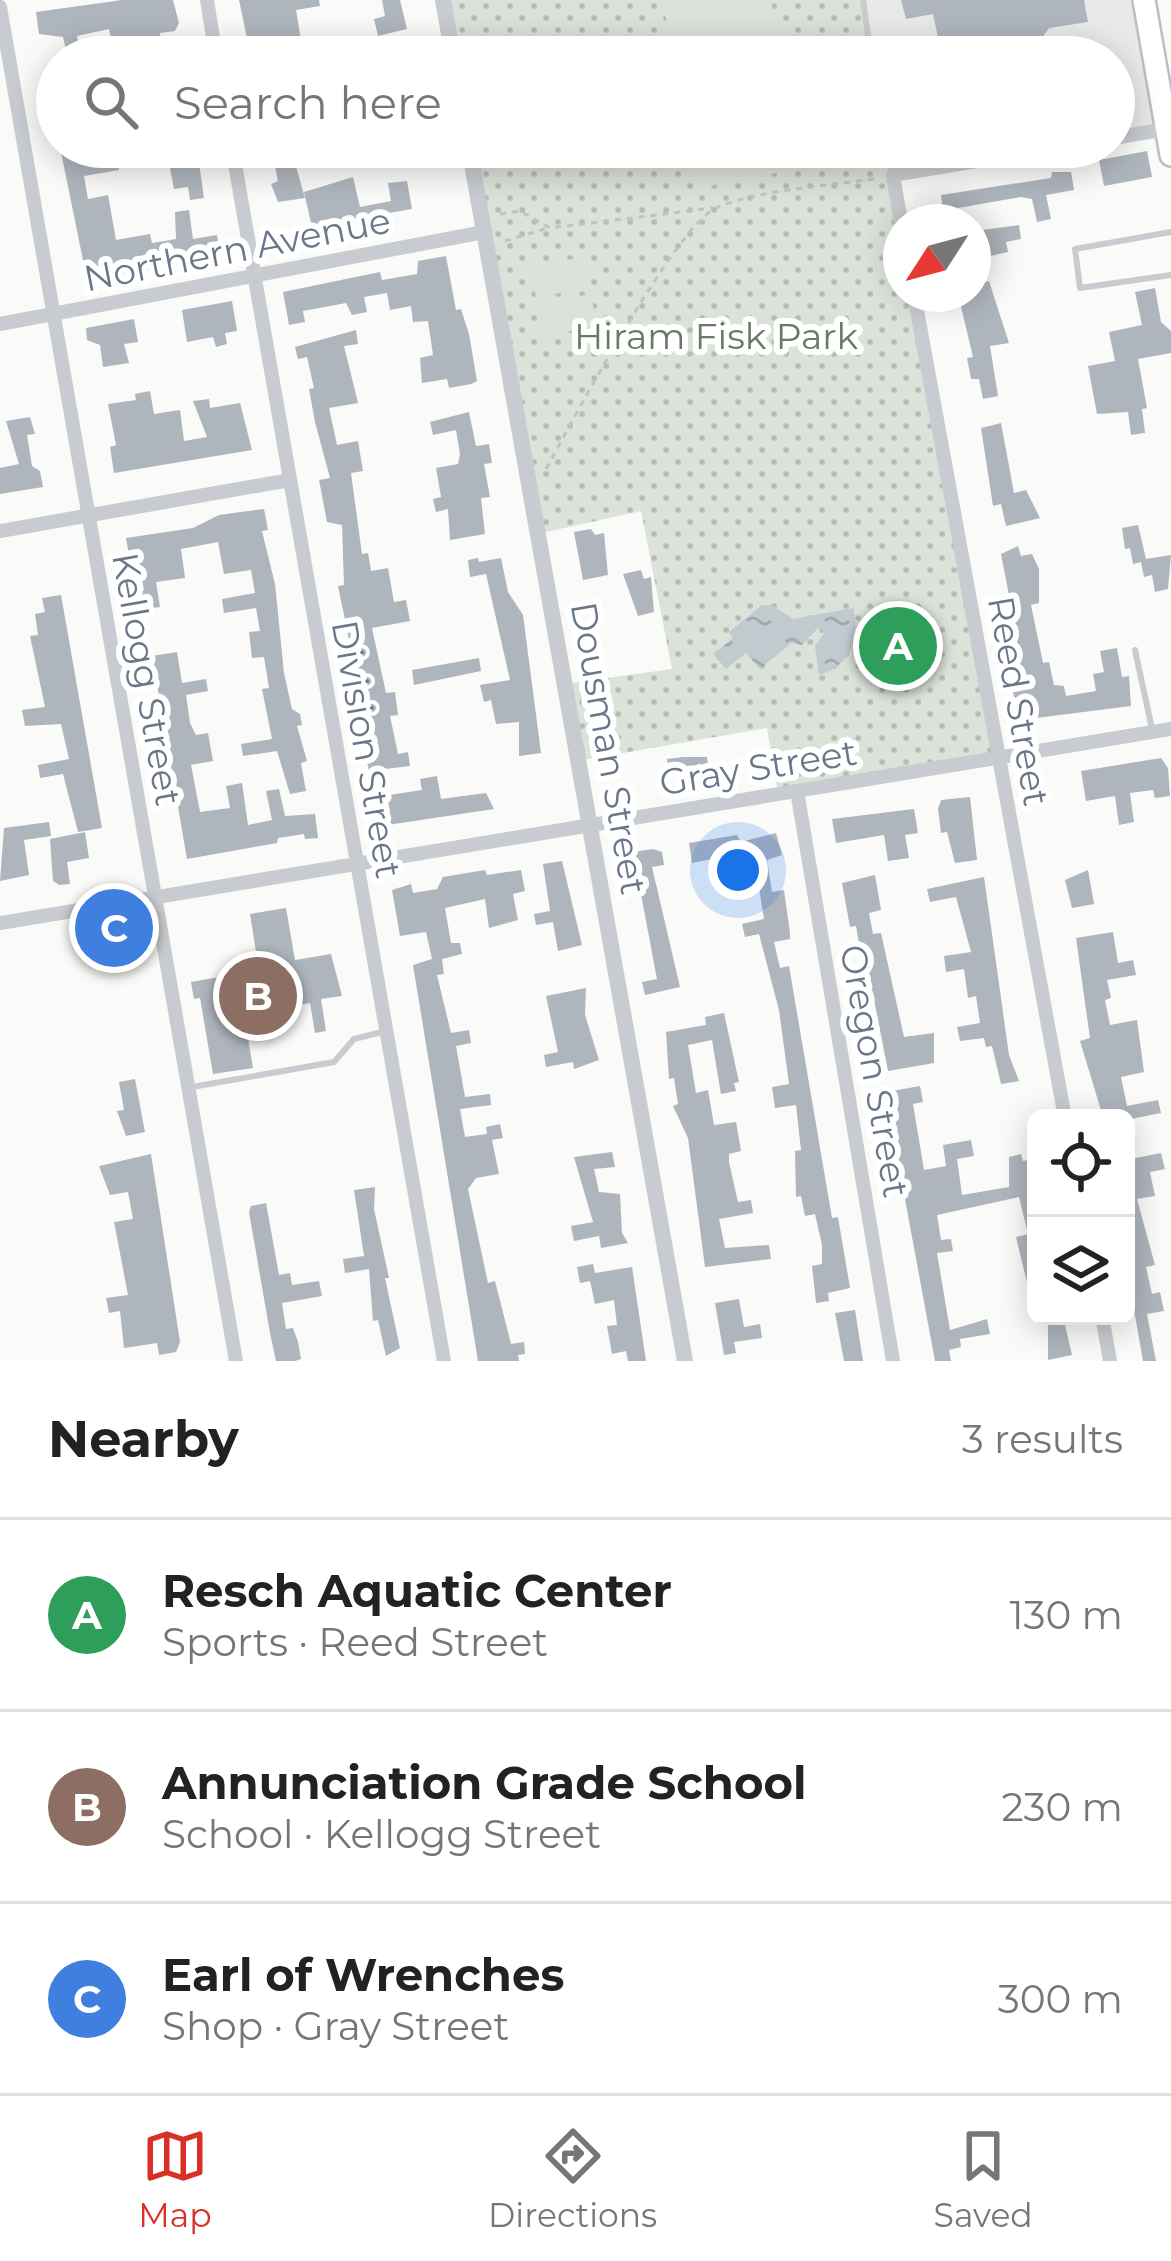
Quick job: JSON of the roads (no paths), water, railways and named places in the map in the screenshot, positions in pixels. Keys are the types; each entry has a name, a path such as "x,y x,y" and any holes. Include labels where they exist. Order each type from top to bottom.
{"main road":[{"path":"1144,0 1171,155"}],"street":[{"path":"207,0 213,36"},
{"path":"443,0 449,36"},
{"name":"Kellogg Street","path":"0,7 236,1361"},
{"path":"1135,134 1166,129"},
{"name":"Division Street","path":"236,168 444,1361"},
{"name":"Dousman Street","path":"473,168 685,1361"},
{"path":"898,204 893,176 939,168"},
{"name":"Northern Avenue","path":"0,324 484,232"},
{"name":"Reed Street","path":"917,312 1063,1109"},
{"path":"0,531 290,480"},
{"name":"Gray Street","path":"0,923 1171,729"},
{"name":"Oregon Street","path":"796,791 893,1361"},
{"path":"1104,1325 1110,1361"}],"lane":[{"path":"862,0 868,36"},
{"path":"891,168 893,176"},
{"path":"1171,232 1075,250 1080,288 1171,275"},
{"path":"1135,650 1152,732"},
{"path":"188,1088 334,1062 354,1039 386,1031"}],"water":[{"path":"762,605 772,605 793,619 853,608 851,649 839,665 819,675 815,646 825,632 819,627 802,645 791,643 760,669 746,653 726,669 713,654 733,638 729,632"},
{"path":"903,605 917,687 892,691 879,609"}],"place":[{"name":"Resch Aquatic Center","path":"898,646"},
{"name":"Earl of Wrenches","path":"114,928"},
{"name":"Annunciation Grade School","path":"258,996"}],"park label":[{"name":"Hiram Fisk Park","path":"716,336"}]}
